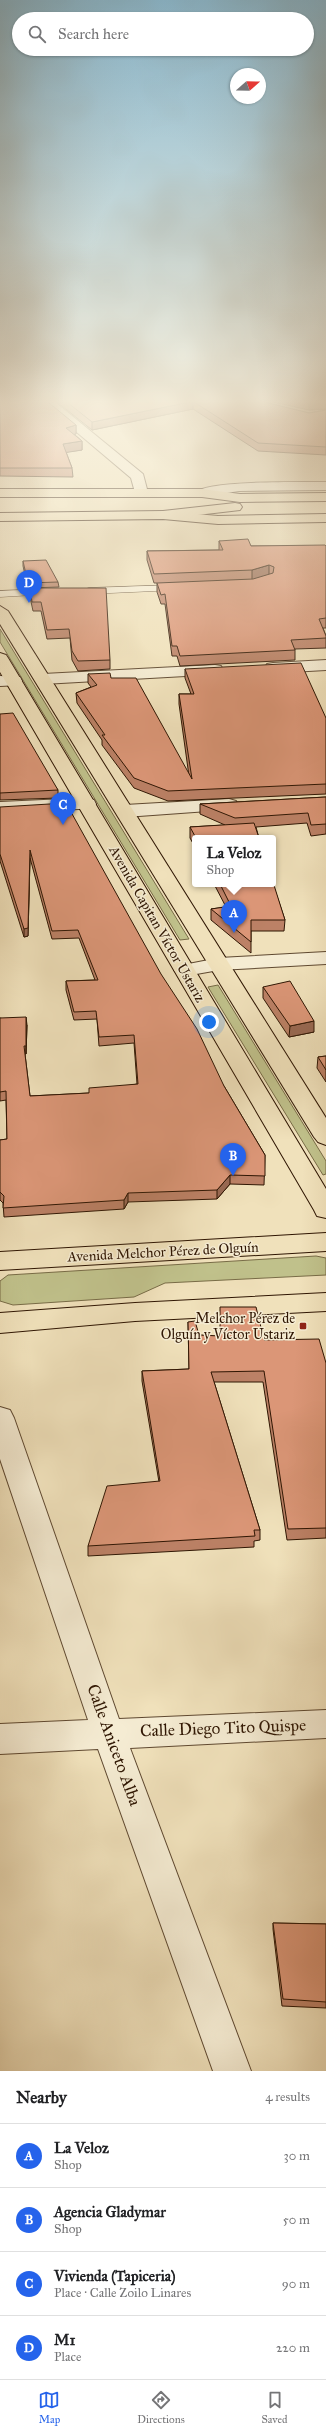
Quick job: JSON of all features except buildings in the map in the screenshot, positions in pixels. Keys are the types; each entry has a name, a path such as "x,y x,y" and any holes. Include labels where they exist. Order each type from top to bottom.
{"main road":[{"path":"163,515 217,507 326,505"},
{"path":"0,517 163,515 218,520 326,518"},
{"name":"Avenida Capitan Víctor Ustariz","path":"0,611 43,678 326,1137"},
{"name":"Avenida Capitan Víctor Ustariz","path":"0,658 7,681 87,804 326,1210"},
{"name":"Avenida Melchor Pérez de Olguín","path":"0,1261 326,1242"},
{"path":"0,1323 136,1312 326,1302"}],"street":[{"path":"255,669 326,665"},
{"path":"43,678 231,670"},
{"path":"0,808 87,804"},
{"path":"125,811 248,804"},
{"path":"185,970 219,964 326,958"},
{"name":"Calle Aniceto Alba","path":"0,1418 108,1733 232,2071"},
{"name":"Calle Diego Tito Quispe","path":"0,1739 326,1724"}],"lane":[{"path":"81,591 182,587"},
{"path":"0,594 57,592"}],"green space":[{"path":"0,629 189,939 180,940 0,642"},
{"path":"218,985 326,1161 326,1174 323,1175 208,987"},
{"path":"316,1256 326,1258 326,1275 165,1283 134,1297 13,1305 0,1301 0,1281 8,1275"}],"place":[{"name":"M1","path":"29,603"},
{"name":"Vivienda (Tapiceria)","path":"63,825"},
{"name":"La Veloz","path":"234,933"},
{"name":"Agencia Gladymar","path":"233,1176"},
{"name":"Melchor Pérez de Olguín y Víctor Ustariz","path":"303,1326"}]}
